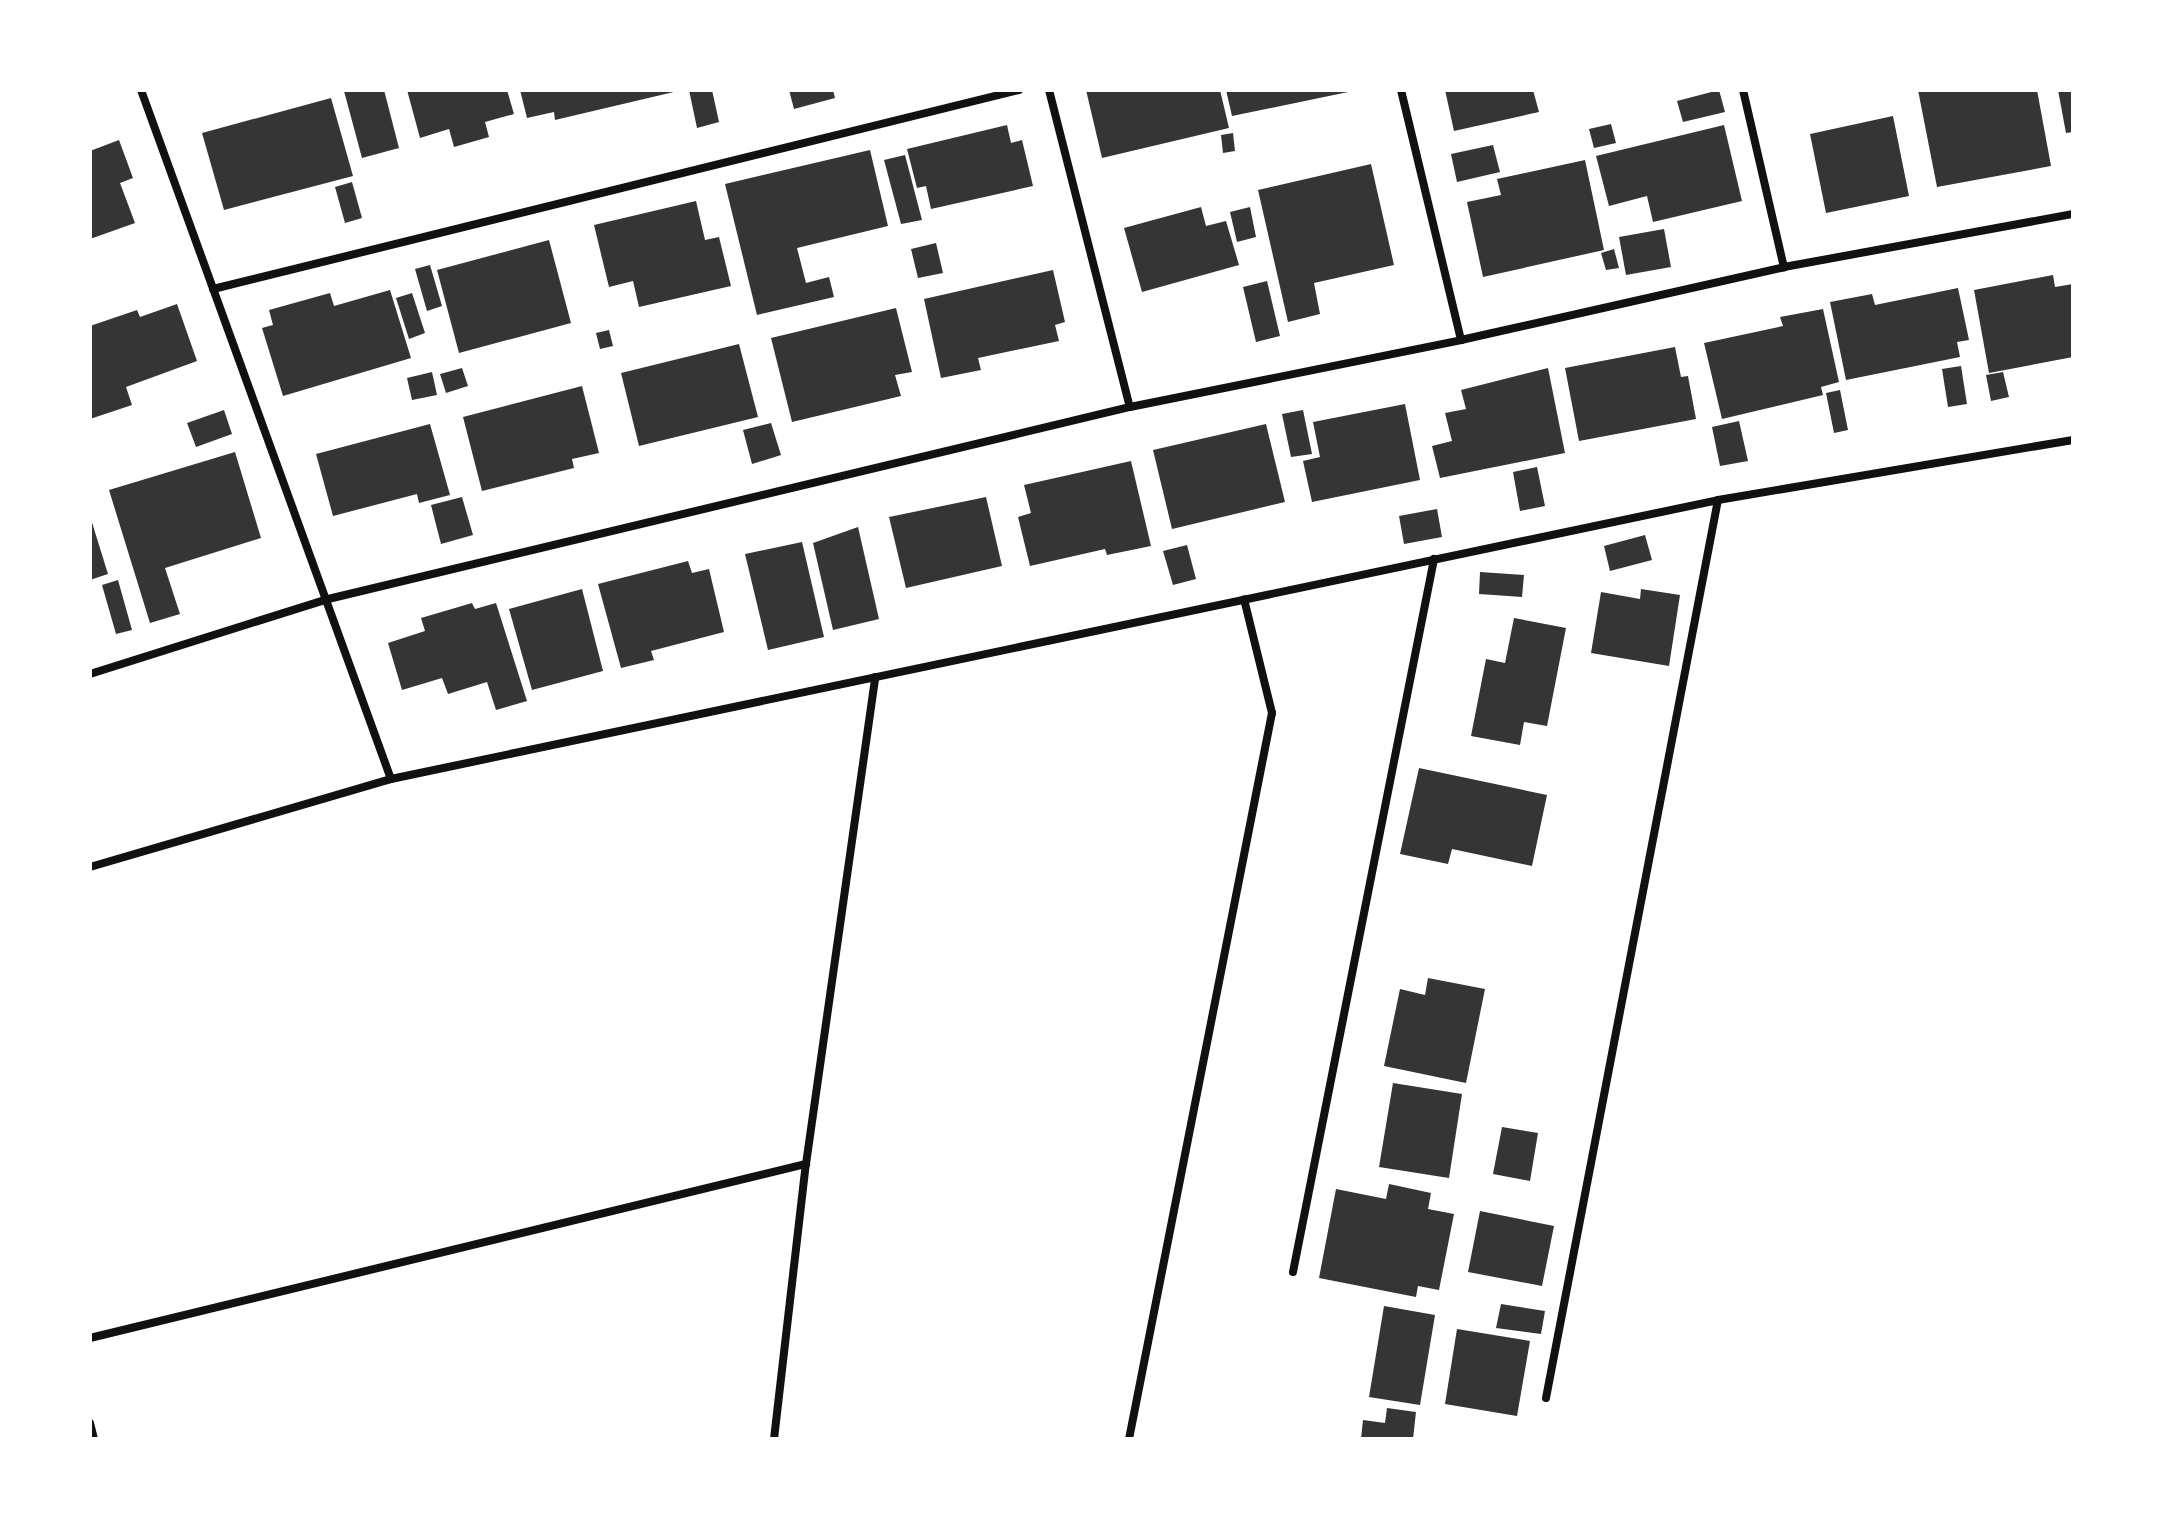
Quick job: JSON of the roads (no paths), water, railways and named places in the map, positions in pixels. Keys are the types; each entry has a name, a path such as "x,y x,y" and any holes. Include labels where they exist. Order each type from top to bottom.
{"street":[{"path":"141,90 391,779"},
{"path":"213,289 1019,90"},
{"path":"1049,90 1130,407"},
{"path":"1401,90 1461,340"},
{"path":"1743,90 1784,267"},
{"path":"90,674 324,600 1130,407 1461,340 1784,267 2073,214"},
{"path":"90,867 391,779 1718,500 2073,440"},
{"path":"1546,1398 1718,500"},
{"path":"1293,1272 1434,559"},
{"path":"1129,1439 1272,713 1244,599"},
{"path":"774,1439 806,1164 875,677"},
{"path":"90,1338 806,1164"},
{"path":"90,1423 94,1439"}]}
